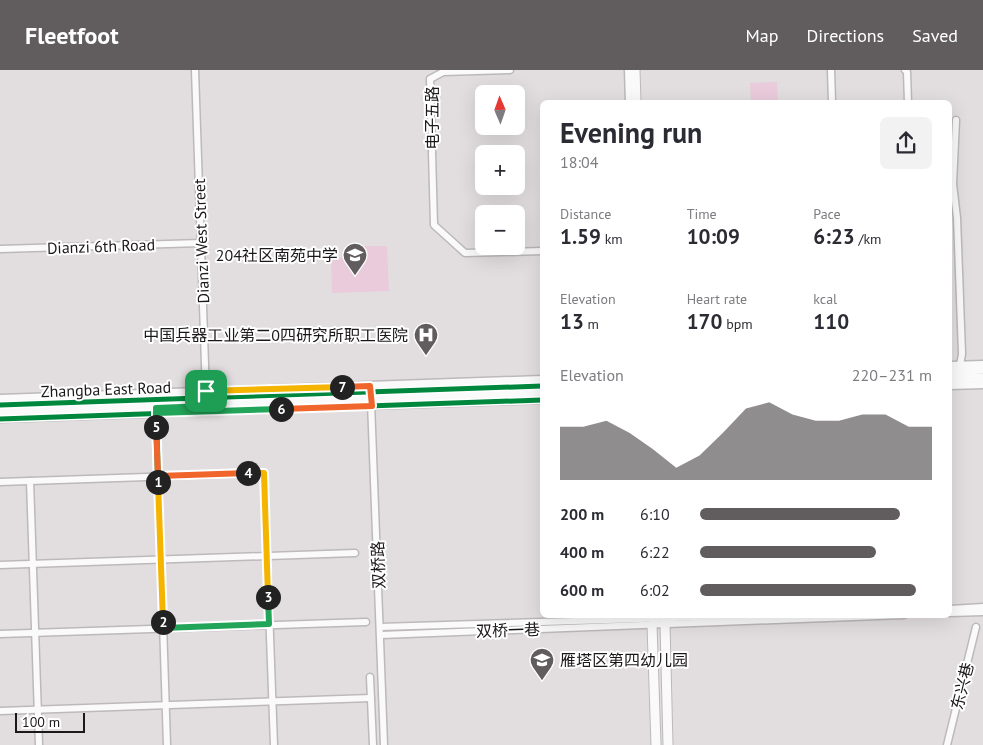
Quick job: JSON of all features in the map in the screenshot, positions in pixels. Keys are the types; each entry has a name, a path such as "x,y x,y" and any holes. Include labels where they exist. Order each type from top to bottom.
{"main road":[{"path":"635,70 636,100"},
{"path":"640,70 640,100"},
{"path":"952,370 983,370"},
{"path":"952,379 983,378"},
{"name":"Zhangba East Road","path":"371,396 519,383 540,386"},
{"name":"Zhangba East Road","path":"0,405 540,394"},
{"name":"Zhangba East Road","path":"0,413 156,410 206,401"},
{"path":"656,745 661,619"},
{"path":"661,619 668,745"}],"street":[{"name":"Dianzi West Street","path":"195,70 206,401"},
{"name":"电子五路","path":"510,70 443,71 430,79 434,225 465,254 540,251"},
{"path":"628,70 629,100"},
{"path":"831,70 832,100"},
{"path":"905,70 907,72 908,100"},
{"path":"956,120 953,184 962,354 960,365"},
{"name":"Dianzi 6th Road","path":"0,249 201,243"},
{"path":"952,365 983,364"},
{"name":"Zhangba East Road","path":"519,383 540,379"},
{"path":"952,386 983,384"},
{"name":"Zhangba East Road","path":"0,398 206,401 371,396 540,400"},
{"name":"双桥路","path":"371,396 384,745"},
{"path":"156,410 167,745"},
{"name":"Zhangba East Road","path":"0,419 156,410"},
{"path":"0,482 264,473 274,745"},
{"path":"30,481 39,745"},
{"path":"0,564 355,553"},
{"path":"952,608 983,607"},
{"path":"952,613 983,612"},
{"name":"双桥一巷","path":"381,631 688,618"},
{"name":"双桥一巷","path":"661,619 722,618"},
{"path":"0,634 366,622"},
{"name":"东兴巷","path":"948,745 976,627"},
{"path":"370,677 373,745"},
{"path":"0,711 371,698"}],"shaded area":[{"path":"777,82 778,100 751,100 750,83"},
{"path":"362,246 387,246 389,291 332,293 331,258 362,257"}],"cycle path":[{"path":"0,405 540,386"},
{"path":"0,419 540,400"}],"place":[{"name":"204社区南苑中学","path":"355,276"},
{"name":"中国兵器工业第二0四研究所职工医院","path":"426,356"},
{"name":"雁塔区第四幼儿园","path":"542,681"}],"route":[{"path":"206,391 206,406 156,408 156,413 160,559 163,628 269,624 264,473 158,476 156,413 372,406 370,386 206,391"}]}
